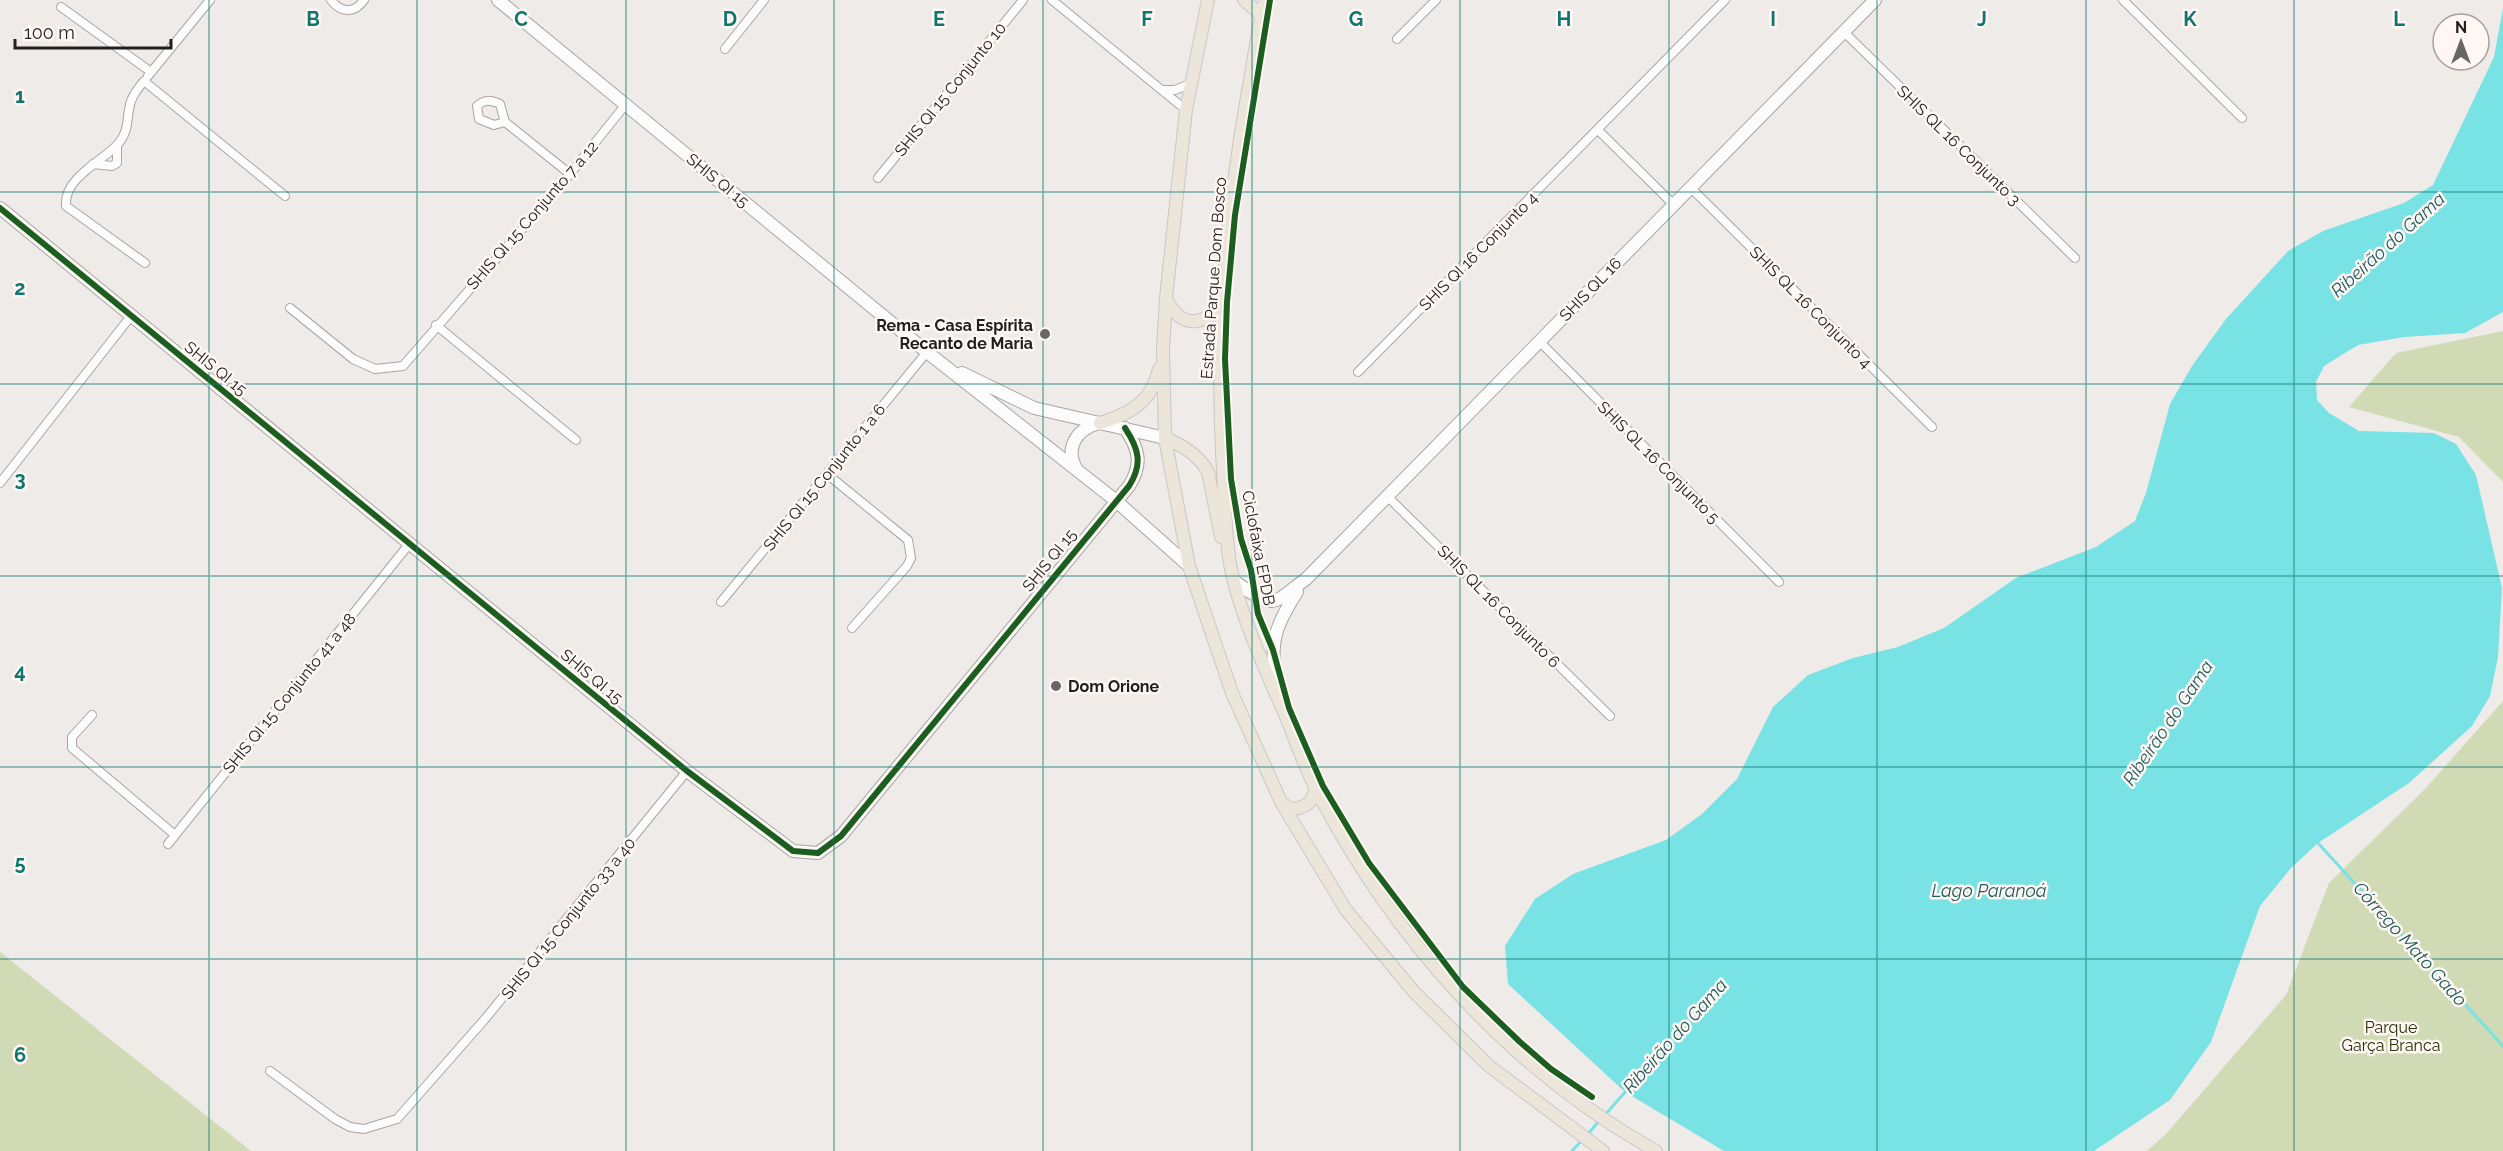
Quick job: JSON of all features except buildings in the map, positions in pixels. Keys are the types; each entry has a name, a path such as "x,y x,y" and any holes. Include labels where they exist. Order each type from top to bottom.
{"main road":[{"path":"1244,0 1261,15"},
{"name":"Estrada Parque Dom Bosco","path":"1265,0 1232,179 1221,309 1218,391 1229,561 1275,692 1316,788 1352,854 1381,897 1446,981 1476,1014 1580,1102 1656,1151"},
{"path":"1208,1 1186,110 1166,298 1163,350 1165,438 1189,566 1232,693 1281,802 1346,910 1414,992 1489,1066 1603,1151"},
{"path":"1166,298 1173,312 1184,320 1207,320 1221,309"},
{"path":"1100,423 1122,416 1143,402 1157,380 1163,350"},
{"path":"1165,438 1196,455 1208,472 1220,532 1229,561"},
{"path":"1281,802 1291,809 1307,805 1313,800 1316,788"}],"street":[{"path":"145,263 66,206 65,200 80,174 117,145 126,133 131,101 151,72 210,0"},
{"path":"331,0 337,8 347,11 357,9 364,0"},
{"name":"SHIS QI 15","path":"498,0 938,361 1115,500 1189,566"},
{"path":"725,49 764,0"},
{"name":"SHIS QI 15 Conjunto 10","path":"878,178 1023,0"},
{"path":"1052,0 1186,110"},
{"path":"1397,39 1436,0"},
{"name":"SHIS QI 16 Conjunto 4","path":"1358,372 1725,0"},
{"name":"SHIS QL 16","path":"1237,584 1261,599 1276,602 1306,579 1875,0"},
{"path":"2123,0 2242,118"},
{"path":"61,7 151,72"},
{"name":"SHIS QL 16 Conjunto 3","path":"1844,32 2075,258"},
{"path":"144,81 285,196"},
{"path":"1162,90 1175,90 1192,83"},
{"name":"SHIS QI 15 Conjunto 7 a 12","path":"290,308 353,359 375,369 403,366 436,325 570,174 626,104"},
{"path":"505,122 570,174"},
{"path":"1598,130 1673,204"},
{"path":"93,164 112,166 117,163 117,145"},
{"name":"SHIS QL 16 Conjunto 4","path":"1690,187 1932,427"},
{"name":"SHIS QI 15","path":"0,208 687,771 782,845 805,854 825,850 841,836 1115,500"},
{"path":"0,483 131,316"},
{"path":"436,325 576,440"},
{"name":"SHIS QL 16 Conjunto 5","path":"1539,341 1779,582"},
{"name":"SHIS QI 15 Conjunto 1 a 6","path":"722,602 927,352"},
{"name":"SHIS QI 15","path":"938,361 1034,408 1165,438"},
{"path":"1079,473 1072,458 1074,439 1088,426 1100,423"},
{"path":"1115,500 1133,479 1139,464 1136,445 1125,428"},
{"path":"827,474 901,533 911,549 911,558 907,566 852,628"},
{"name":"SHIS QL 16 Conjunto 6","path":"1388,496 1610,716"},
{"name":"SHIS QI 15 Conjunto 41 a 48","path":"168,844 410,543"},
{"name":"SHIS QL 16","path":"1275,692 1273,650 1276,629 1306,579"},
{"path":"92,715 72,737 72,748 175,835"},
{"name":"SHIS QI 15 Conjunto 33 a 40","path":"270,1071 335,1119 350,1126 364,1129 397,1119 447,1062 687,771"}],"green space":[{"path":"2503,331 2503,482 2459,437 2349,407 2396,353"},
{"name":"Parque Garça Branca","path":"2503,701 2503,1151 2147,1151 2166,1134 2286,995 2329,883 2425,789"},
{"path":"0,952 251,1151 0,1151"}],"water":[{"name":"Lago Paranoá","path":"2503,8 2503,312 2465,333 2404,337 2358,345 2324,366 2316,382 2317,400 2329,413 2359,431 2434,433 2456,444 2476,475 2502,588 2498,657 2490,696 2472,726 2409,783 2318,843 2291,868 2260,906 2211,1042 2170,1100 2094,1151 1724,1151 1625,1092 1508,984 1505,946 1535,899 1573,874 1666,840 1702,814 1737,779 1773,707 1808,675 1853,658 1898,647 1944,628 2016,578 2096,547 2135,521 2146,493 2170,404 2192,366 2226,319 2288,251 2323,231 2404,203 2433,185 2487,72 2491,72"}],"waterway":[{"name":"Córrego Mato Gado","path":"2318,843 2503,1046"},
{"name":"Ribeirão do Gama","path":"1604,1116 1627,1090"},
{"name":"Ribeirão do Gama","path":"1588,1134 1599,1121"},
{"name":"Ribeirão do Gama","path":"1572,1151 1583,1139"}],"cycle path":[{"name":"Ciclofaixa EPDB","path":"1270,0 1235,215 1227,302 1225,359 1231,479 1241,539 1251,570 1258,614 1273,650 1289,708 1323,786 1369,863 1463,987 1551,1069 1592,1097"},
{"path":"0,208 687,771 793,851 818,853 841,836 1129,486 1136,471 1138,457 1134,443 1125,428"}],"place":[{"name":"Rema - Casa Espírita Recanto de Maria","path":"1045,334"},
{"name":"Dom Orione","path":"1056,686"}]}
